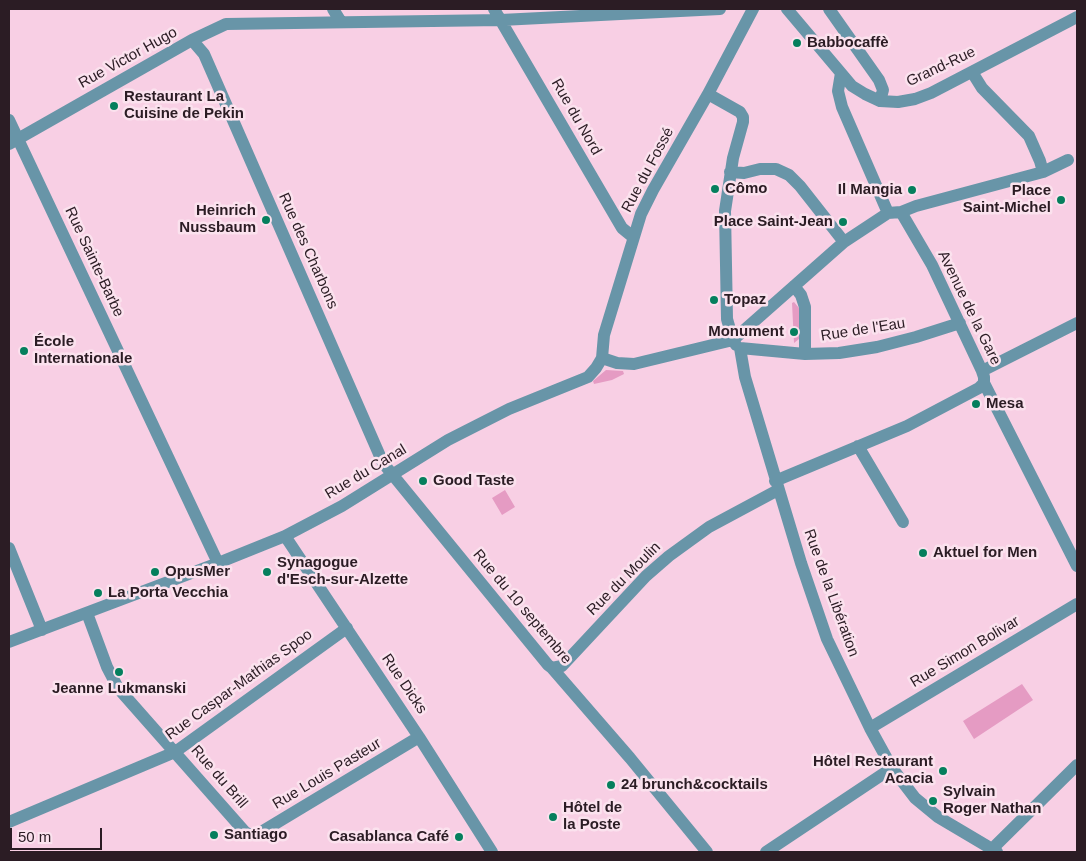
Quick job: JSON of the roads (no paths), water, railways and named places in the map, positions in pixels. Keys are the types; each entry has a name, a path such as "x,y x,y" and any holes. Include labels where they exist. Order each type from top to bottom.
{"street":[{"path":"333,9 341,22"},
{"name":"Rue du Nord","path":"494,9 622,228 634,238"},
{"name":"Rue Victor Hugo","path":"14,141 192,40 226,24 501,20 663,10 720,9"},
{"name":"Rue du Fossé","path":"602,358 604,335 641,214 652,190 708,94 753,9"},
{"name":"Grand-Rue","path":"787,9 852,86 880,101 898,102 915,99 972,72 1077,17"},
{"path":"828,9 879,80 883,90 880,101"},
{"name":"Rue des Charbons","path":"192,40 204,54 382,463 392,476"},
{"path":"972,72 982,88 1029,136 1040,161 1042,172"},
{"path":"841,73 838,91 842,106 888,213"},
{"name":"Rue de la Libération","path":"708,94 740,112 743,117 744,122 730,172 725,211 728,319 800,564 827,639 870,728 892,768 915,798 938,817 994,851"},
{"name":"Rue Sainte-Barbe","path":"9,120 14,141 218,563"},
{"path":"602,358 617,363 634,364 736,344 794,286 844,242 888,213 901,212 916,206 1042,172 1068,160"},
{"path":"730,172 744,173 760,168 776,168 789,175 800,186 844,242"},
{"name":"Avenue de la Gare","path":"901,212 932,265 983,377 1077,566"},
{"path":"794,286 801,295 804,307 805,354"},
{"name":"Rue de l'Eau","path":"736,344 805,354 839,353 916,337 960,323"},
{"name":"Rue du Moulin","path":"552,668 562,666 646,576 669,556 709,527 776,486 858,446 907,426 979,388 983,377 1077,323"},
{"name":"Rue du Canal","path":"9,642 285,536 342,506 448,440 509,409 588,377 602,358"},
{"path":"858,446 903,522"},
{"name":"Rue du 10 septembre","path":"392,476 548,665 630,758 707,852"},
{"name":"Rue Dicks","path":"285,536 420,737 492,852"},
{"path":"9,548 42,630"},
{"name":"Rue Simon Bolivar","path":"870,728 1077,604"},
{"name":"Rue du Brill","path":"87,613 107,667 118,688 245,832 251,835"},
{"name":"Rue Caspar-Mathias Spoo","path":"9,822 175,752 347,628"},
{"name":"Rue Louis Pasteur","path":"251,835 258,834 420,737"},
{"path":"994,851 1077,765"},
{"path":"766,852 892,768"}],"place":[{"name":"Babbocaffè","path":"797,43"},
{"name":"Restaurant La Cuisine de Pekin","path":"114,106"},
{"name":"Cômo","path":"715,189"},
{"name":"Il Mangia","path":"912,190"},
{"name":"Place Saint-Michel","path":"1061,200"},
{"name":"Heinrich Nussbaum","path":"266,220"},
{"name":"Place Saint-Jean","path":"843,222"},
{"name":"Topaz","path":"714,300"},
{"name":"Monument","path":"794,332"},
{"name":"École Internationale","path":"24,351"},
{"name":"Mesa","path":"976,404"},
{"name":"Good Taste","path":"423,481"},
{"name":"Aktuel for Men","path":"923,553"},
{"name":"OpusMer","path":"155,572"},
{"name":"Synagogue d'Esch-sur-Alzette","path":"267,572"},
{"name":"La Porta Vecchia","path":"98,593"},
{"name":"Jeanne Lukmanski","path":"119,672"},
{"name":"Hôtel Restaurant Acacia","path":"943,771"},
{"name":"24 brunch&cocktails","path":"611,785"},
{"name":"Sylvain Roger Nathan","path":"933,801"},
{"name":"Hôtel de la Poste","path":"553,817"},
{"name":"Santiago","path":"214,835"},
{"name":"Casablanca Café","path":"459,837"}]}
